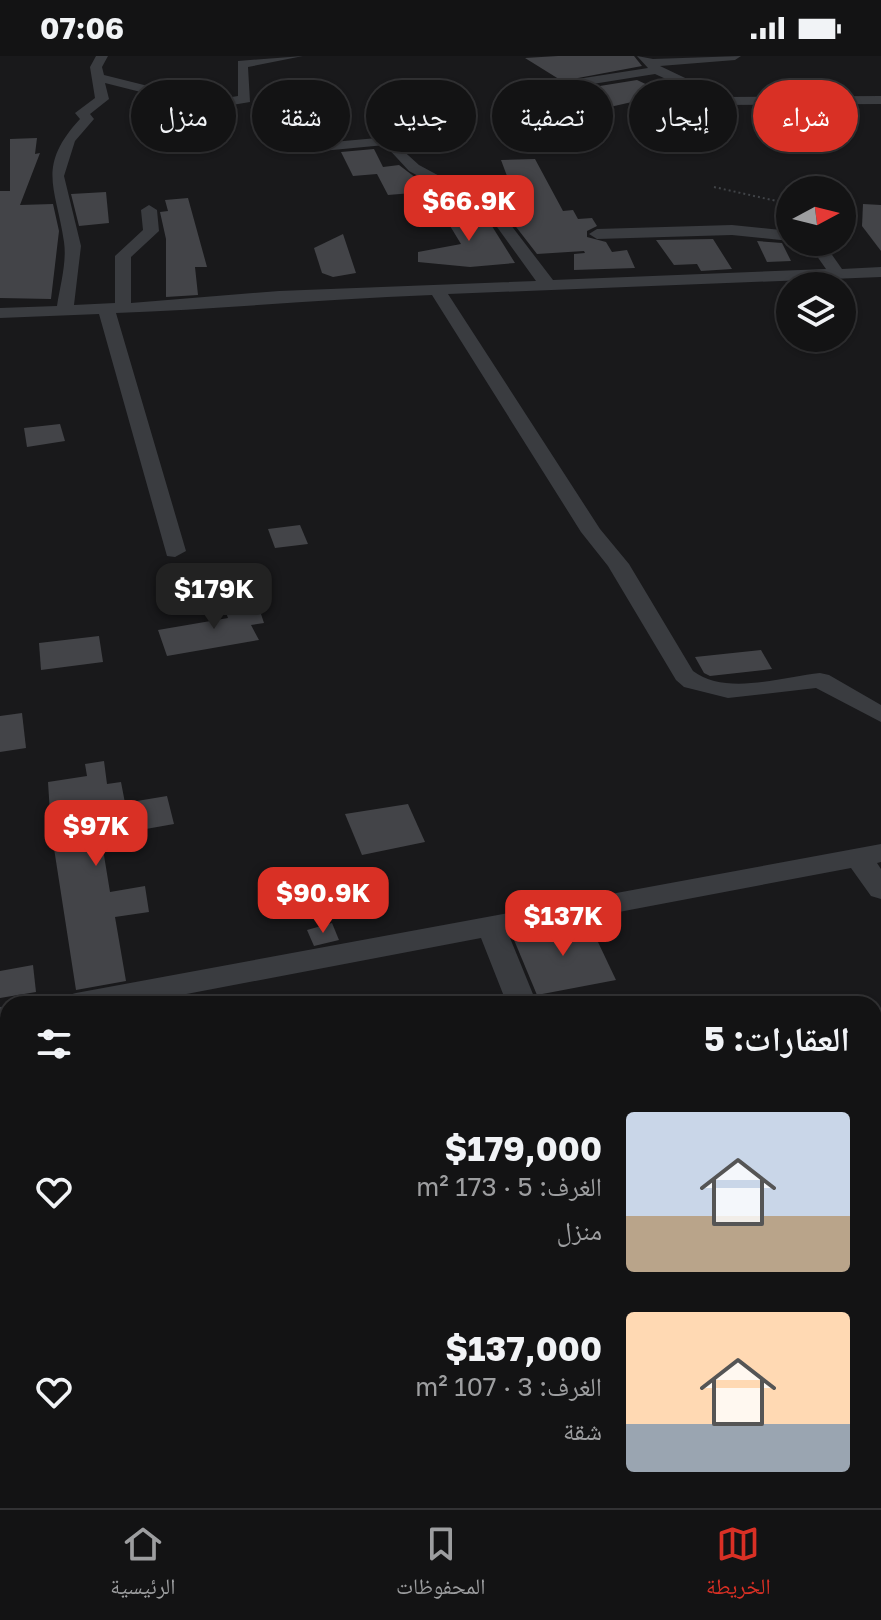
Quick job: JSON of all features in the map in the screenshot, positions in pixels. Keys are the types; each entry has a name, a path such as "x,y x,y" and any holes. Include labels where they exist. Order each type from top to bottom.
{"street":[{"path":"65,311 73,246 57,176 68,140 87,119 82,113 102,99 97,77 98,58 102,56"},
{"path":"97,77 213,105 245,99 242,64 297,56"},
{"path":"586,80 649,63 735,56"},
{"path":"649,63 723,101 881,100"},
{"path":"350,144 388,141 414,168 492,210 547,284"},
{"path":"149,210 151,231 123,256 115,308 175,551"},
{"path":"597,234 732,230 776,235"},
{"path":"856,273 881,272"},
{"path":"0,313 547,284 776,275"},
{"path":"437,290 592,532 618,564 684,675 705,687 728,691 810,678 820,680 881,715"},
{"path":"119,996 870,855 881,889"},
{"path":"491,926 519,996"}],"path":[{"path":"714,187 776,201"}],"building":[{"path":"634,56 642,66 560,80 525,58"},
{"path":"629,81 629,103 613,106 613,84"},
{"path":"37,138 35,154 40,153 20,205 53,204 59,231 51,299 0,298 0,191 10,191 10,139"},
{"path":"341,152 376,152 383,167 399,165 416,178 424,192 388,195 377,174 353,176"},
{"path":"535,159 563,211 573,210 578,219 592,218 597,226 587,231 587,237 606,242 612,252 627,250 635,268 574,270 574,254 584,251 537,254 499,205 476,187 510,184 501,160"},
{"path":"106,192 109,223 79,226 71,194"},
{"path":"188,198 207,267 195,267 198,295 166,297 166,239 160,212 168,211 165,200"},
{"path":"863,204 881,205 881,251 862,226"},
{"path":"472,208 485,215 515,263 470,267 418,262 418,252 461,244 441,211"},
{"path":"343,234 356,273 333,277 322,273 314,248"},
{"path":"713,239 732,269 701,271 697,264 674,265 656,240"},
{"path":"757,241 776,243 776,256 788,256 791,261 767,262"},
{"path":"60,424 65,441 27,447 24,428"},
{"path":"300,525 308,544 275,548 268,529"},
{"path":"257,602 264,623 251,625 259,640 167,656 158,630 228,618 224,607"},
{"path":"99,636 103,662 41,670 39,643"},
{"path":"761,650 772,669 710,676 704,673 695,657"},
{"path":"22,713 26,748 0,752 0,716"},
{"path":"104,761 107,784 121,782 125,803 167,796 174,824 101,837 110,892 145,886 149,912 115,917 126,981 76,990 51,829 48,782 87,776 85,764"},
{"path":"408,804 425,842 362,855 345,814"},
{"path":"588,921 616,980 537,995 512,935"},
{"path":"332,923 339,940 314,946 307,930"},
{"path":"33,965 36,992 0,996 0,971"}]}
